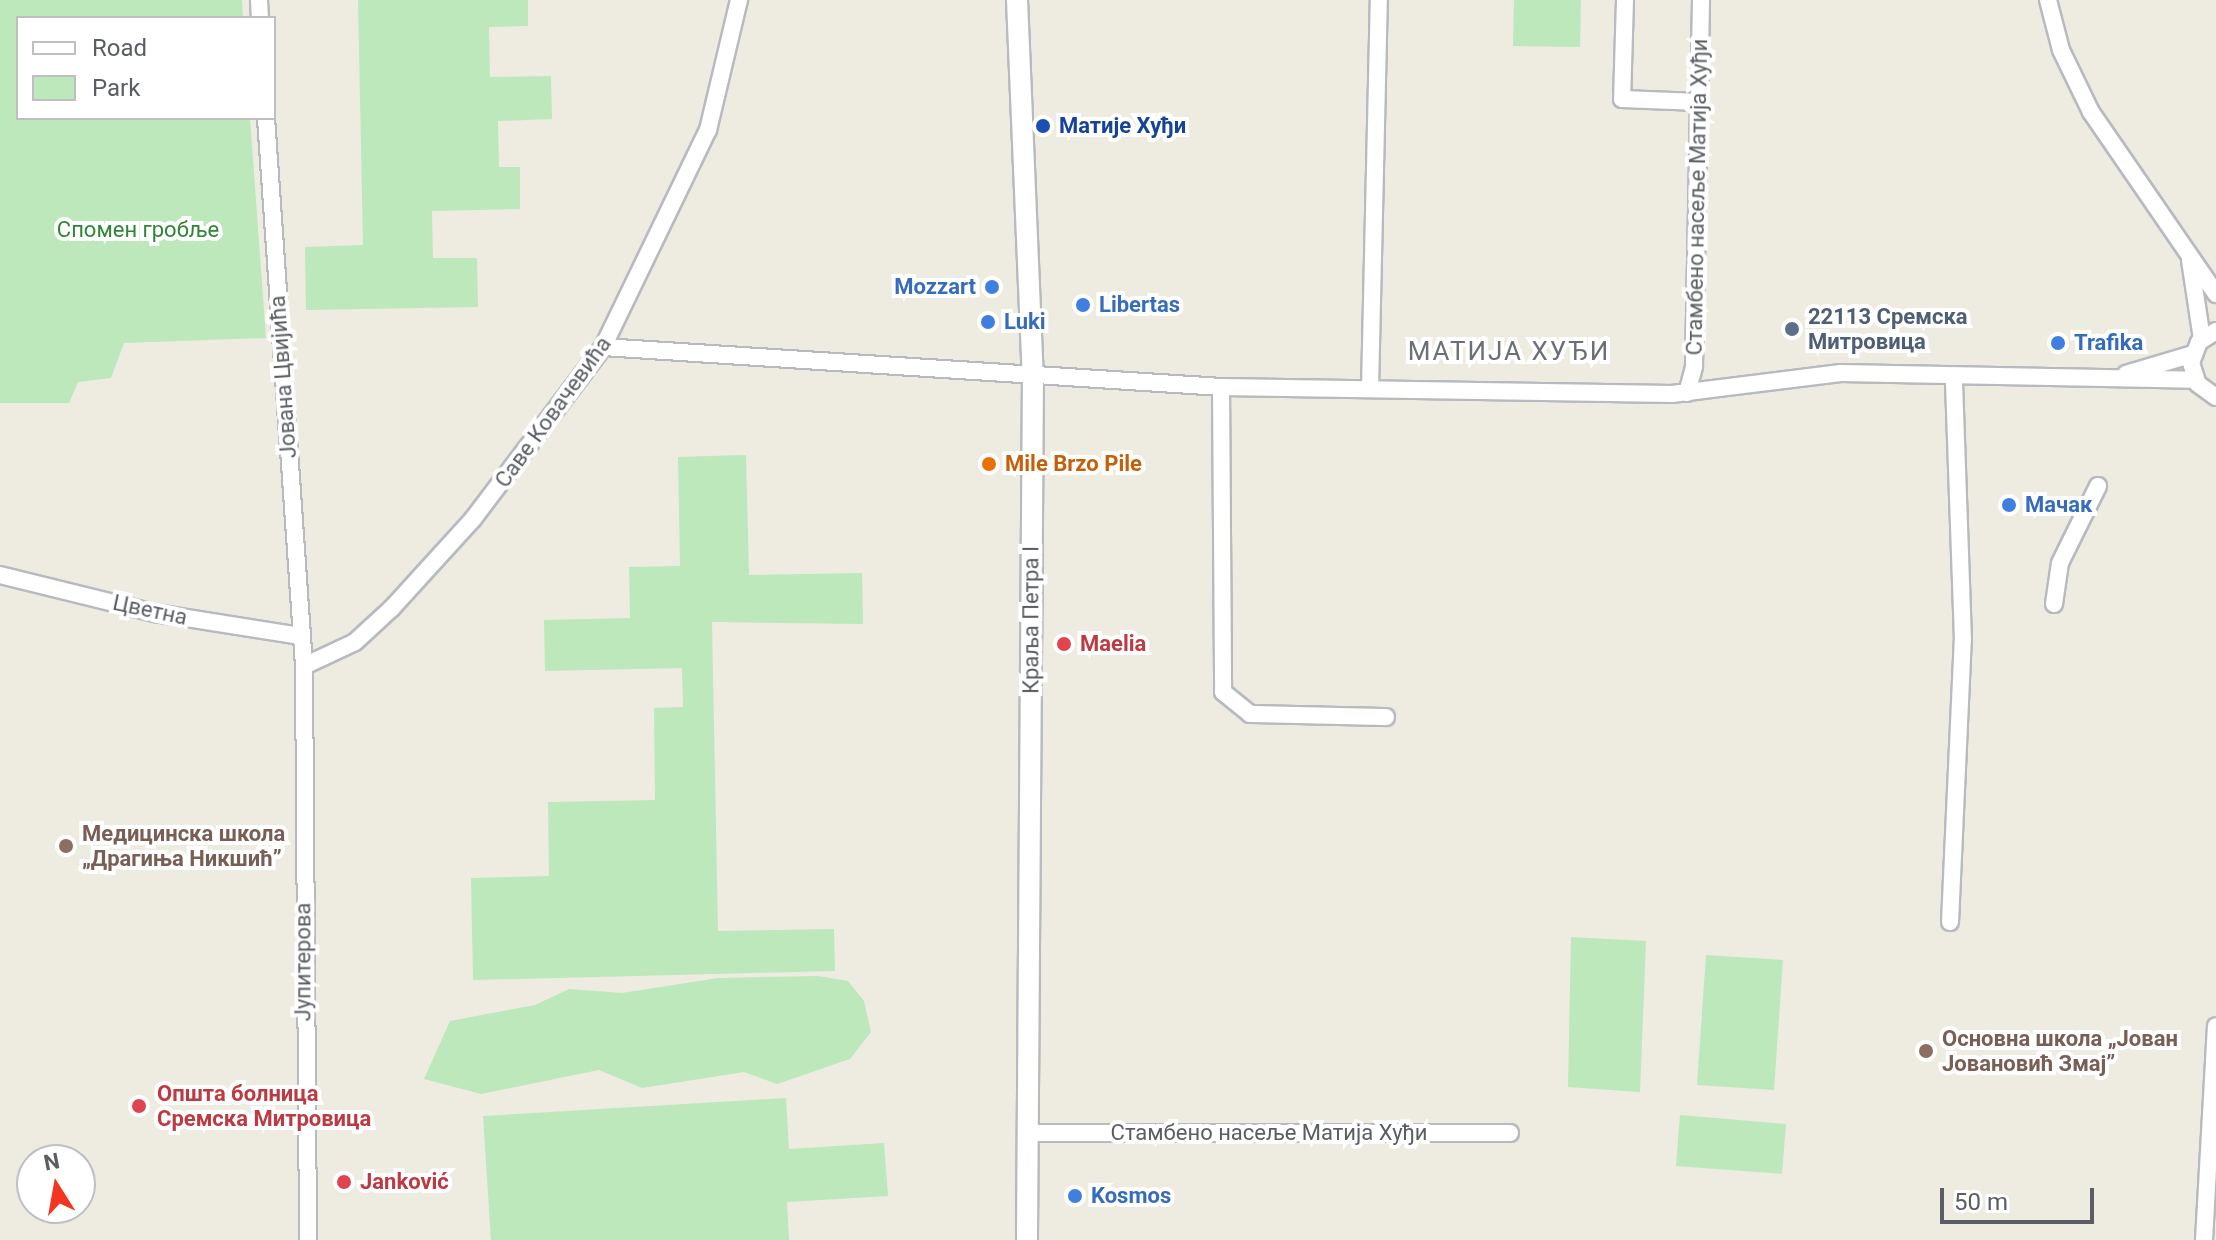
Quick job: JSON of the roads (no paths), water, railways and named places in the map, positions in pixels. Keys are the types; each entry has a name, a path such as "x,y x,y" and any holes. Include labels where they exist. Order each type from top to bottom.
{"street":[{"name":"Саве Ковачевића","path":"304,666 355,642 392,608 473,519 603,347 708,130 739,0"},
{"name":"Краља Петра I","path":"1017,0 1033,375 1027,1240"},
{"path":"1370,389 1379,0"},
{"path":"1625,0 1622,99 1699,102"},
{"name":"Стамбено насеље Матија Хуђи","path":"1687,393 1701,0"},
{"path":"2048,0 2061,50 2091,112 2216,294"},
{"name":"Јована Цвијића","path":"266,120 301,636"},
{"path":"2188,255 2216,270"},
{"path":"2097,382 2193,354 2209,335 2188,255"},
{"path":"603,347 1221,387 1687,393 1841,373 2097,382 2195,380 2216,398"},
{"path":"2193,354 2195,380"},
{"path":"1950,922 1963,640 1954,376"},
{"path":"1221,387 1223,692 1250,714 1386,717"},
{"path":"2054,604 2060,563 2098,486"},
{"name":"Цветна","path":"0,575 155,613 301,636"},
{"name":"Јупитерова","path":"301,636 304,666 308,1240"},
{"path":"2204,1240 2216,1026"},
{"name":"Стамбено насеље Матија Хуђи","path":"1027,1133 1510,1133"}],"place":[{"name":"Матије Хуђи","path":"1043,126"},
{"name":"Mozzart","path":"992,287"},
{"name":"Libertas","path":"1083,305"},
{"name":"Luki","path":"988,322"},
{"name":"22113 Сремска Митровица","path":"1792,329"},
{"name":"Trafika","path":"2058,343"},
{"name":"Mile Brzo Pile","path":"989,464"},
{"name":"Мачак","path":"2009,505"},
{"name":"Maelia","path":"1064,644"},
{"name":"Медицинска школа „Драгиња Никшић”","path":"66,846"},
{"name":"Основна школа „Јован Јовановић Змај”","path":"1926,1051"},
{"name":"Општа болница Сремска Митровица","path":"139,1106"},
{"name":"Janković","path":"344,1182"},
{"name":"Kosmos","path":"1075,1196"}],"district":[{"name":"МАТИЈА ХУЂИ","path":"1509,352"}],"park label":[{"name":"Спомен гробље","path":"138,230"}]}
